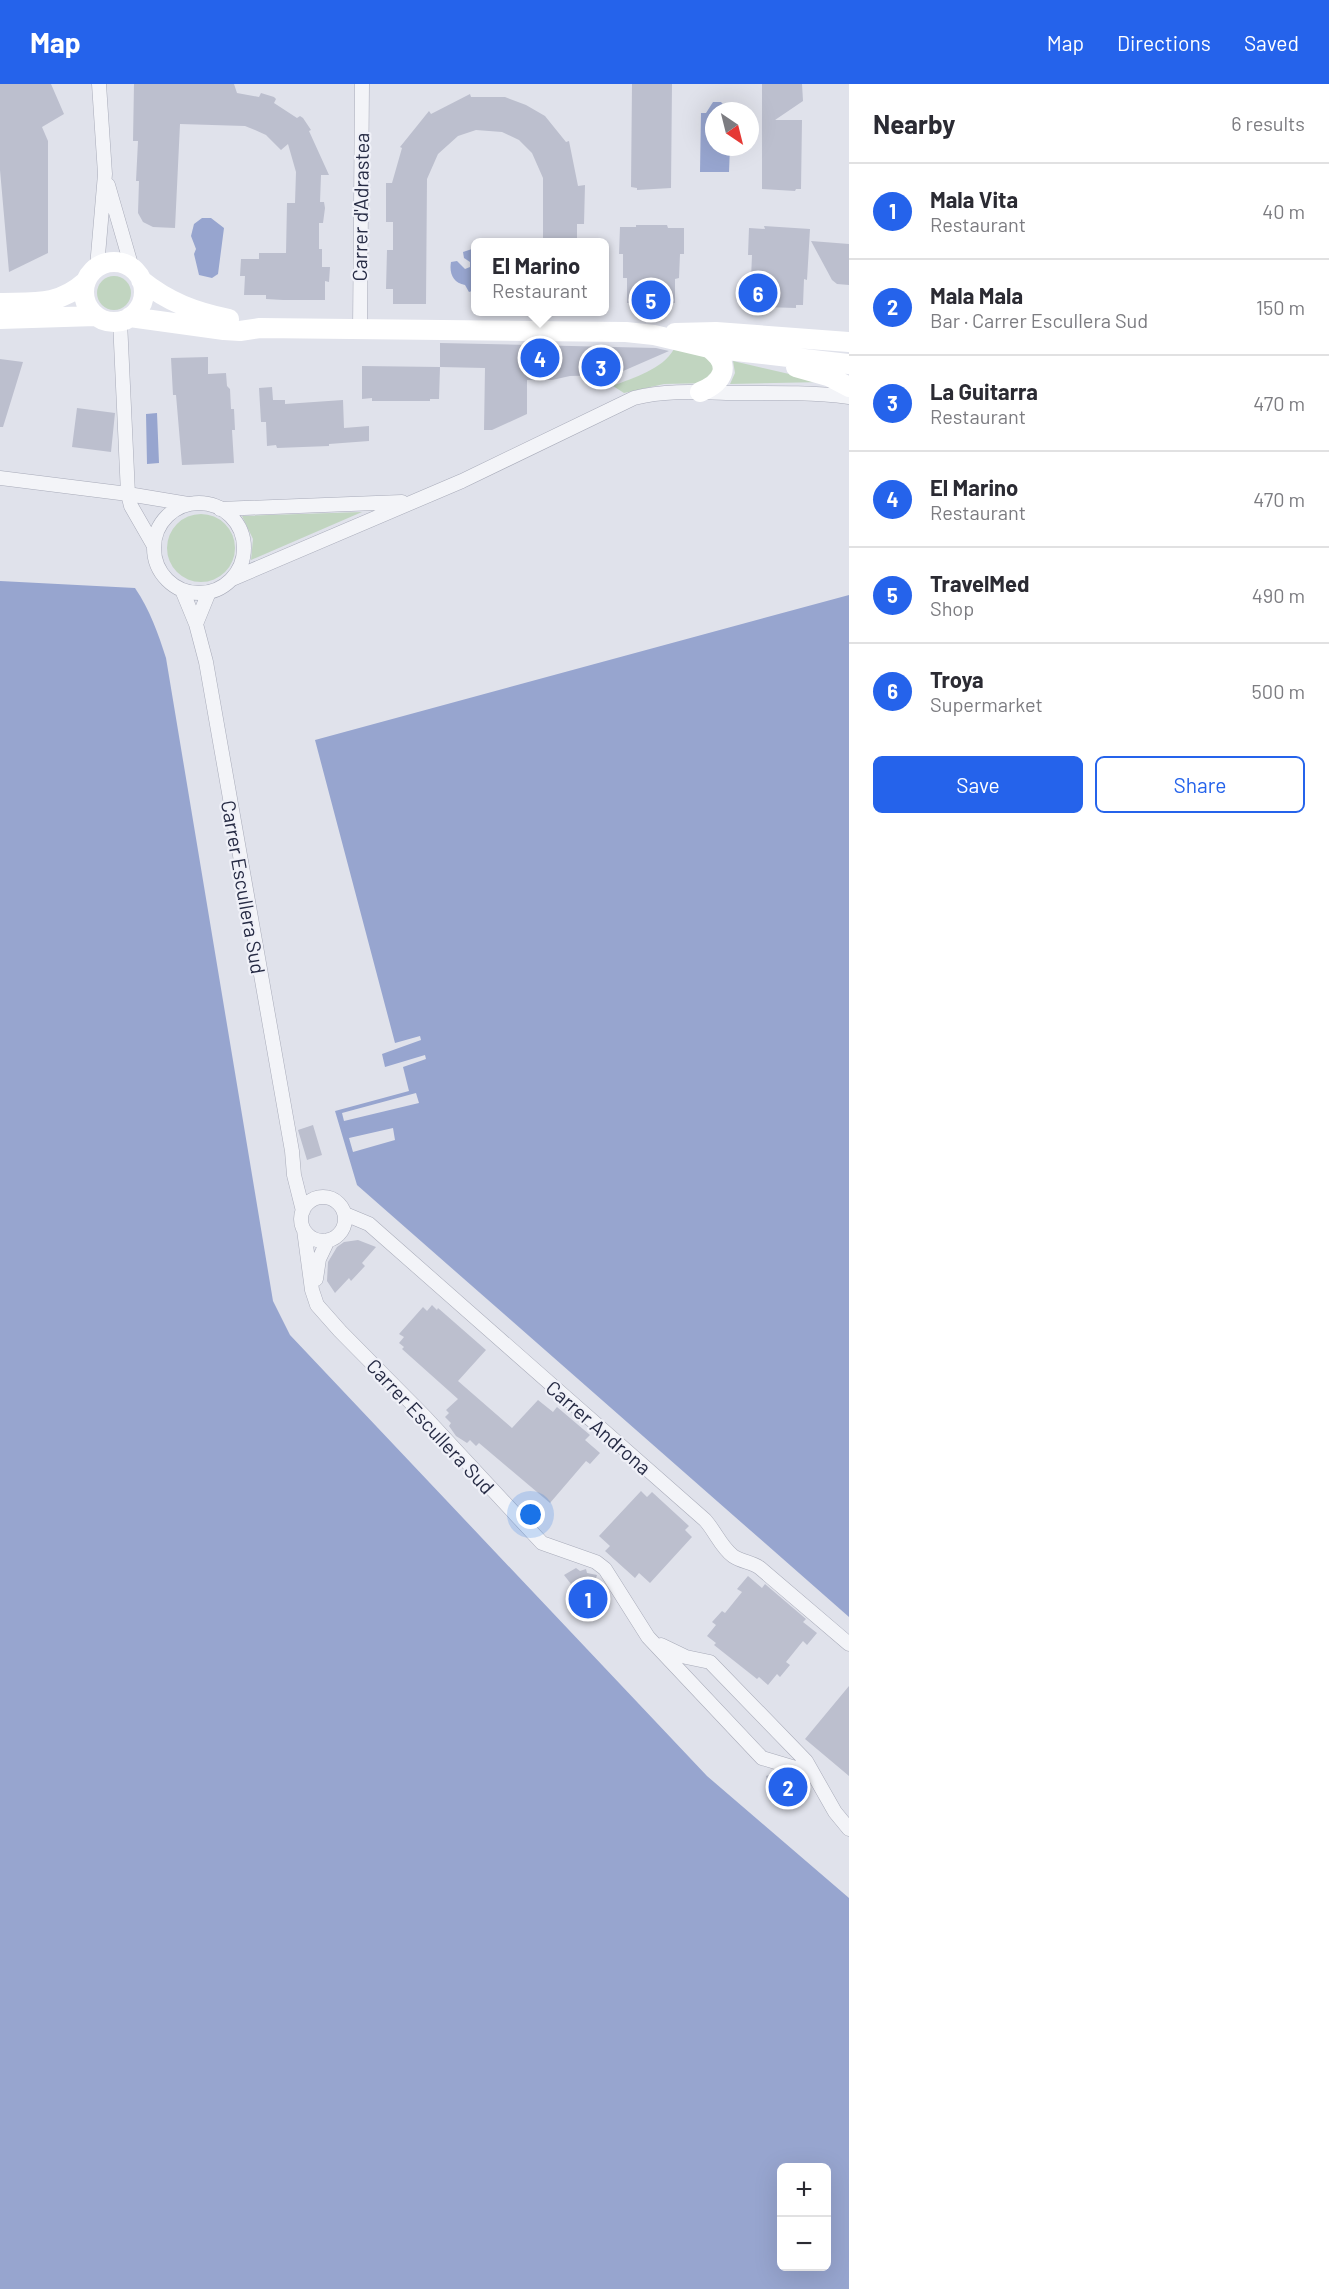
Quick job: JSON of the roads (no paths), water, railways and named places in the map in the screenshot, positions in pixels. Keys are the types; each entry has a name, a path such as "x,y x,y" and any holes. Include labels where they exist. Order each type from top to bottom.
{"street":[{"path":"96,315 85,301 105,174 99,84"},
{"name":"Carrer d'Adrastea","path":"360,330 362,84"},
{"path":"105,174 144,290 138,310 125,319"},
{"path":"0,303 54,300 68,296 91,274 115,262 137,274 165,298 184,307 260,328"},
{"path":"0,319 96,315 111,321 125,319 240,331 260,328 626,332 654,335 811,371 847,387"},
{"path":"125,319 128,494 131,506 154,546"},
{"path":"654,335 716,332 849,342"},
{"path":"709,348 849,364"},
{"path":"700,392 714,387 723,374 722,364 709,348"},
{"path":"189,505 176,510 165,519 157,531 154,557 164,577 182,590 195,593 209,592 222,587 232,579 462,481 634,398 658,393 816,393 847,387"},
{"path":"0,478 128,494 189,505 200,504 220,509 410,502"},
{"path":"220,509 231,517 239,528 243,541 243,555 232,579"},
{"name":"Carrer Escullera Sud","path":"182,590 196,624 206,662 292,1150 294,1175 303,1211"},
{"path":"196,624 209,592"},
{"name":"Carrer Escullera Sud","path":"292,1150 306,1183 321,1197"},
{"path":"317,1305 315,1272 319,1258 328,1240 340,1233 345,1221 343,1208 334,1200 321,1197 310,1201 303,1211 302,1218 304,1230 315,1239 328,1240"},
{"name":"Carrer Androna","path":"345,1214 369,1224 705,1520 729,1553 760,1568 849,1644"},
{"name":"Carrer Escullera Sud","path":"304,1230 312,1290 317,1305 340,1331 434,1426 542,1543 596,1562 605,1569 648,1637 762,1758 812,1773"},
{"name":"Carrer Escullera Sud","path":"648,1637 670,1651 710,1662 806,1761 835,1812 849,1829"},
{"path":"775,1761 785,1754 789,1744"}],"water":[{"path":"701,113 705,113 705,156 730,156 729,172 700,172"},
{"path":"202,218 211,218 224,228 218,274 212,278 199,275 194,254 196,249 191,236 194,224"},
{"path":"471,249 471,291 469,292 465,285 457,282 451,270 451,262 457,261 465,269 470,267 470,262 464,258 463,252"},
{"path":"157,413 159,463 147,464 146,414"},
{"path":"0,581 135,588 157,631 166,658 273,1301 290,1335 707,1776 849,1898 849,2289 0,2289"},
{"path":"849,595 849,1617 357,1185 335,1111 409,1091 403,1067 426,1059 425,1055 385,1067 382,1054 421,1040 420,1036 395,1043 315,740"}],"place":[{"name":"Troya","path":"758,293"},
{"name":"TravelMed","path":"651,300"},
{"name":"El Marino","path":"540,358"},
{"name":"La Guitarra","path":"601,367"},
{"name":"Mala Vita","path":"588,1599"},
{"name":"Mala Mala","path":"788,1787"}]}
